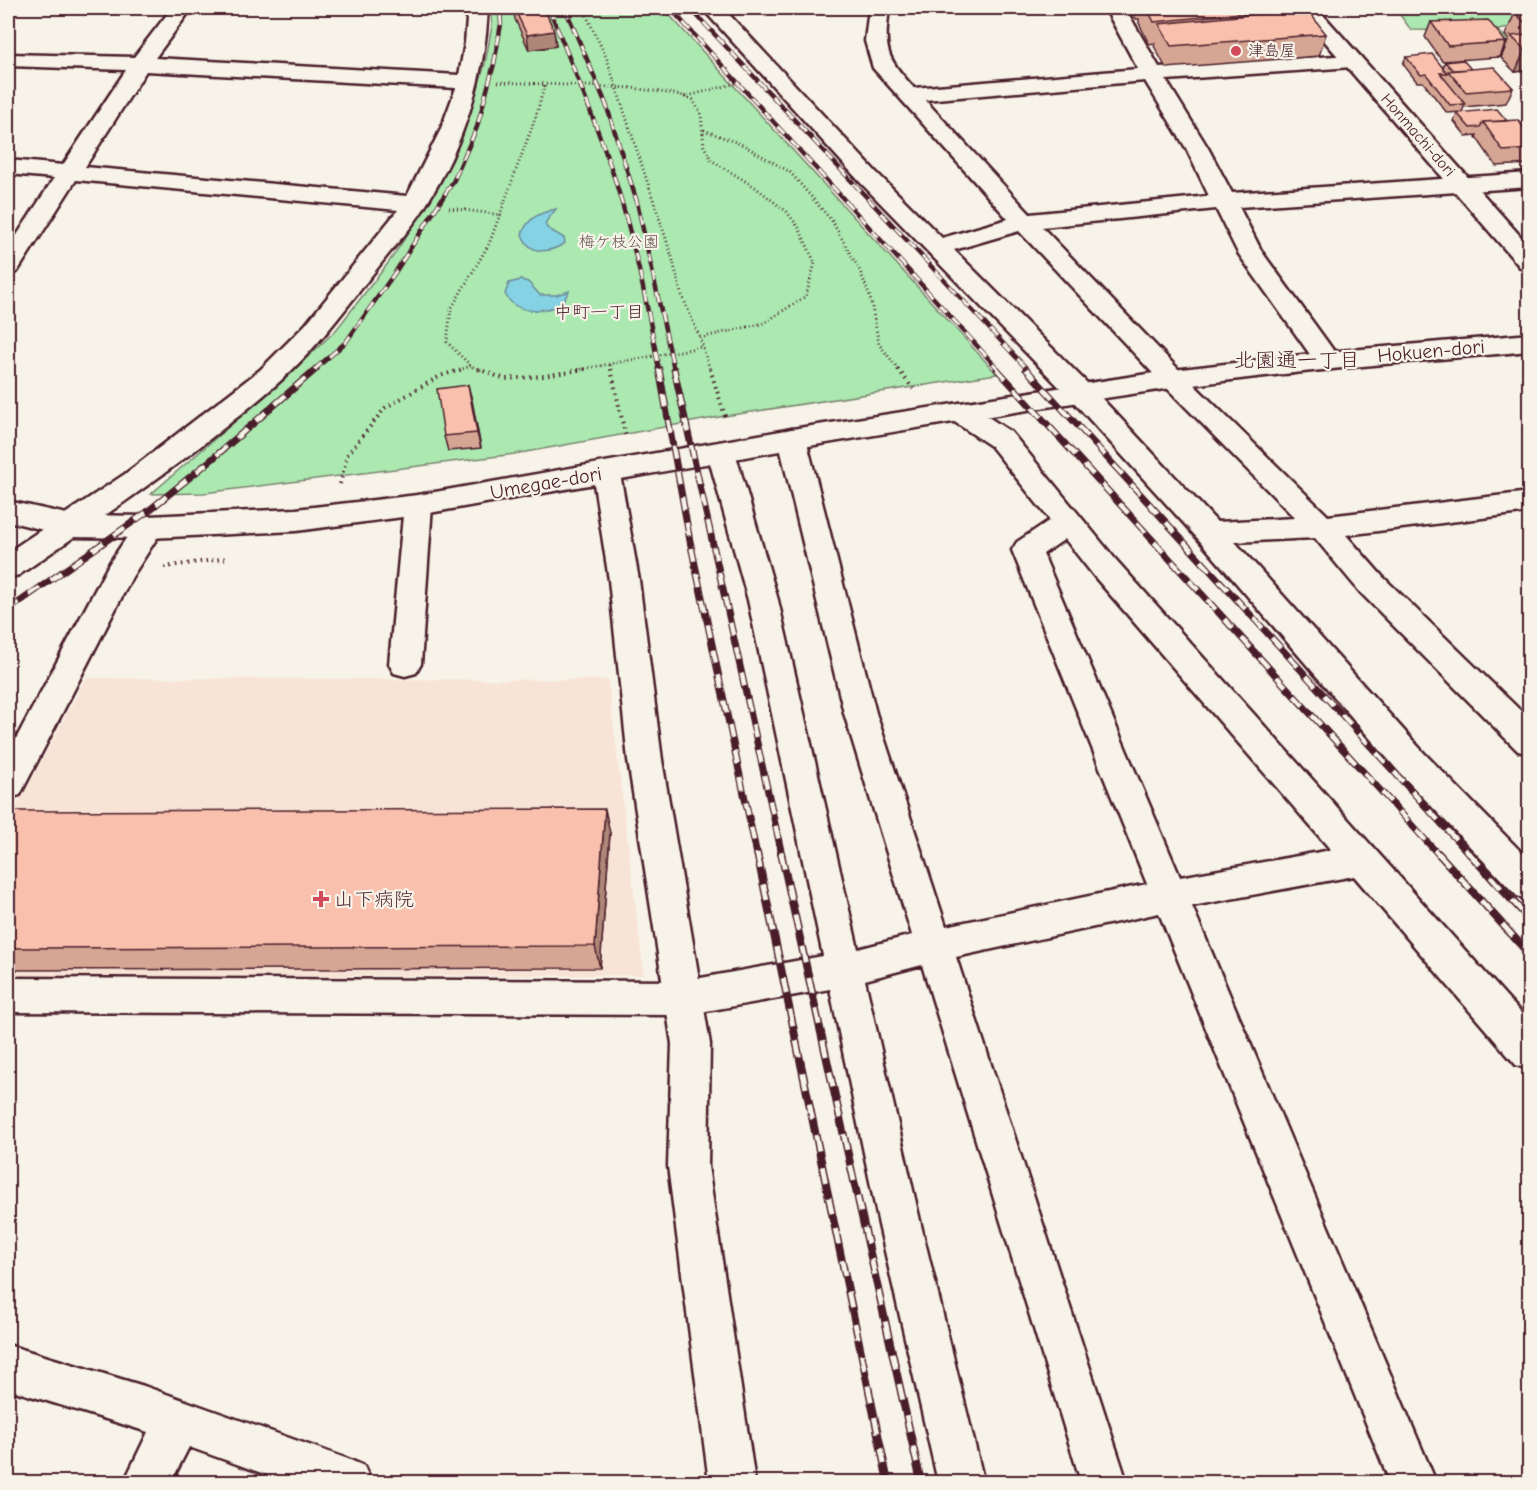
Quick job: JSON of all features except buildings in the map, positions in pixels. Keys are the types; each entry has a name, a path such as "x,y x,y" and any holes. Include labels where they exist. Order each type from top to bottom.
{"street":[{"path":"8,267 141,64 182,8"},
{"path":"8,567 135,481 269,376 314,331 415,204 455,123 474,54 478,8"},
{"path":"712,8 868,177 1082,394 1210,533 1412,763 1530,885"},
{"path":"879,8 875,41 884,68 1024,222 1173,379 1322,527 1371,584 1530,741"},
{"path":"1115,8 1197,148 1250,253 1328,361"},
{"name":"Honmachi-dori","path":"1306,8 1530,263"},
{"path":"8,60 141,64 468,82"},
{"path":"910,95 1152,74 1352,61"},
{"path":"8,166 415,204"},
{"path":"937,247 1024,222 1225,201 1530,180"},
{"name":"Hokuen-dori","path":"1082,394 1173,379 1328,361 1530,342"},
{"name":"Umegae-dori","path":"8,511 71,526 149,527 296,520 418,505 606,473 724,438 792,440 1082,394"},
{"path":"960,412 1001,439 1105,568 1530,1052"},
{"path":"724,438 763,600 900,1224 961,1482"},
{"path":"792,440 860,713 1104,1482"},
{"path":"606,473 624,580 645,760 691,1044 688,1166 732,1482"},
{"path":"1210,533 1322,527 1530,502"},
{"path":"405,664 418,505"},
{"path":"1067,523 1027,550 1413,1482"},
{"path":"9,779 120,572 149,527"},
{"path":"8,995 684,998 845,969 935,945 1168,895 1361,860"},
{"path":"8,1367 178,1421 348,1482"},
{"path":"147,1482 178,1421"}],"path":[{"path":"582,8 607,59 672,257 681,293 700,338 724,438"},
{"path":"684,97 774,74"},
{"path":"468,82 615,88 692,99 698,108 704,130 703,146 711,159 752,184 792,219 815,263 806,296 764,323 700,338"},
{"path":"545,84 502,215 480,262 451,309 447,342 471,366 505,379 544,376 702,347"},
{"path":"704,130 743,145 790,172 832,221 870,297 879,344 917,395"},
{"path":"415,204 502,215"},
{"path":"610,365 626,440"},
{"path":"340,484 347,455 385,408 440,376 471,366"}],"shaded area":[{"name":"山下病院","path":"86,678 608,680 644,975 8,977 8,823"}],"green space":[{"name":"梅ケ枝公園","path":"491,8 663,8 997,374 725,416 515,454 204,493 151,494 292,372 336,330 389,262 437,190 467,121 485,64 492,26"},
{"path":"1395,8 1529,8 1529,25 1498,30 1518,51 1503,51 1486,34 1479,31 1411,30"}],"water":[{"path":"556,209 545,223 547,228 564,238 565,243 546,251 529,246 522,234 528,223 545,212"},
{"path":"521,280 528,282 540,295 556,295 569,291 561,305 537,310 522,309 510,301 505,294 509,283"}],"railway":[{"path":"314,370 346,342 396,271 454,180 477,127 494,64 501,24 500,8"},
{"path":"549,8 593,117 616,183 641,276 659,370"},
{"path":"565,8 606,104 637,202 674,370"},
{"path":"670,8 999,370"},
{"path":"690,8 1028,370"},
{"path":"8,610 147,512 316,369"},
{"path":"659,369 690,541 757,855"},
{"path":"674,369 782,855"},
{"path":"997,369 1439,855"},
{"path":"1026,369 1470,855"},
{"path":"757,853 888,1482"},
{"path":"781,853 921,1482"},
{"path":"1438,853 1530,955"},
{"path":"1469,853 1530,920"}],"place":[{"name":"津島屋","path":"1236,51"},
{"name":"山下病院","path":"321,899"}],"district":[{"name":"中町一丁目","path":"599,312"},
{"name":"北園通一丁目","path":"1297,360"}]}
